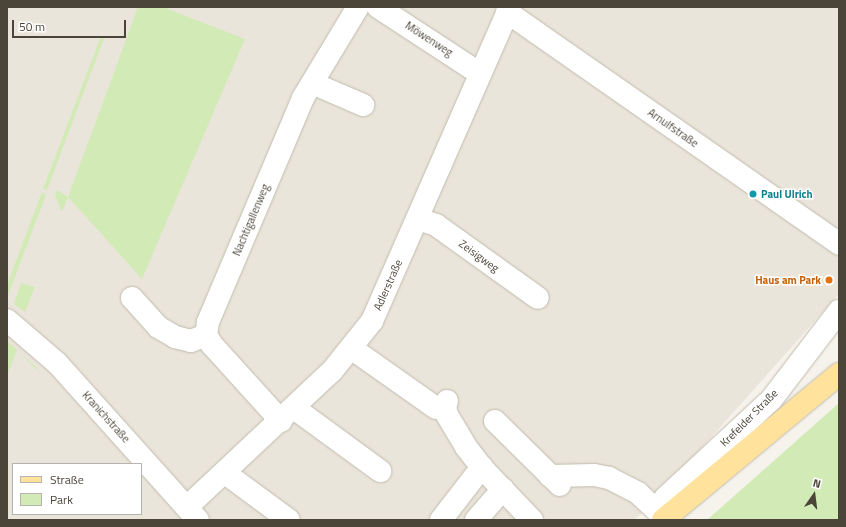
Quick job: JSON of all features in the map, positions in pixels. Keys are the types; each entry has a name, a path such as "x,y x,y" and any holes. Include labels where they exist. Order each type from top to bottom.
{"main road":[{"name":"Krefelder Straße","path":"664,512 839,374"}],"street":[{"name":"Nachtigallenweg","path":"206,335 208,322 303,98 358,7"},
{"name":"Möwenweg","path":"378,7 479,73"},
{"name":"Adlerstraße","path":"192,514 224,473 288,415 332,371 372,321 418,219 479,73 508,10"},
{"name":"Arnulfstraße","path":"508,10 839,244"},
{"path":"312,83 363,104"},
{"name":"Zeisigweg","path":"418,219 436,225 538,298"},
{"path":"132,298 158,327 175,337 191,341 206,335 288,415 380,472"},
{"name":"Krefelder Straße","path":"664,512 771,400 839,311"},
{"name":"Kranichstraße","path":"7,320 57,362 192,514"},
{"path":"351,348 445,407 447,415 459,437 482,466 532,520"},
{"path":"495,421 555,481 594,475 609,478 638,494 664,512"},
{"path":"441,520 482,466"},
{"path":"224,473 289,520"},
{"path":"476,520 503,489"}],"shaded area":[{"path":"7,7 839,7 839,294 649,507 634,520 7,520"}],"green space":[{"path":"138,7 163,7 245,39 142,279 68,197"},
{"path":"101,36 104,38 47,190 43,189"},
{"path":"57,190 68,197 62,212 55,195"},
{"path":"42,192 46,195 7,298 7,285"},
{"path":"21,283 35,287 25,312 14,304"},
{"path":"7,341 17,350 7,376"},
{"path":"17,350 35,366 42,375"},
{"path":"839,403 839,520 707,520"}],"place":[{"name":"Paul Ulrich","path":"753,194"},
{"name":"Haus am Park","path":"829,280"}]}
